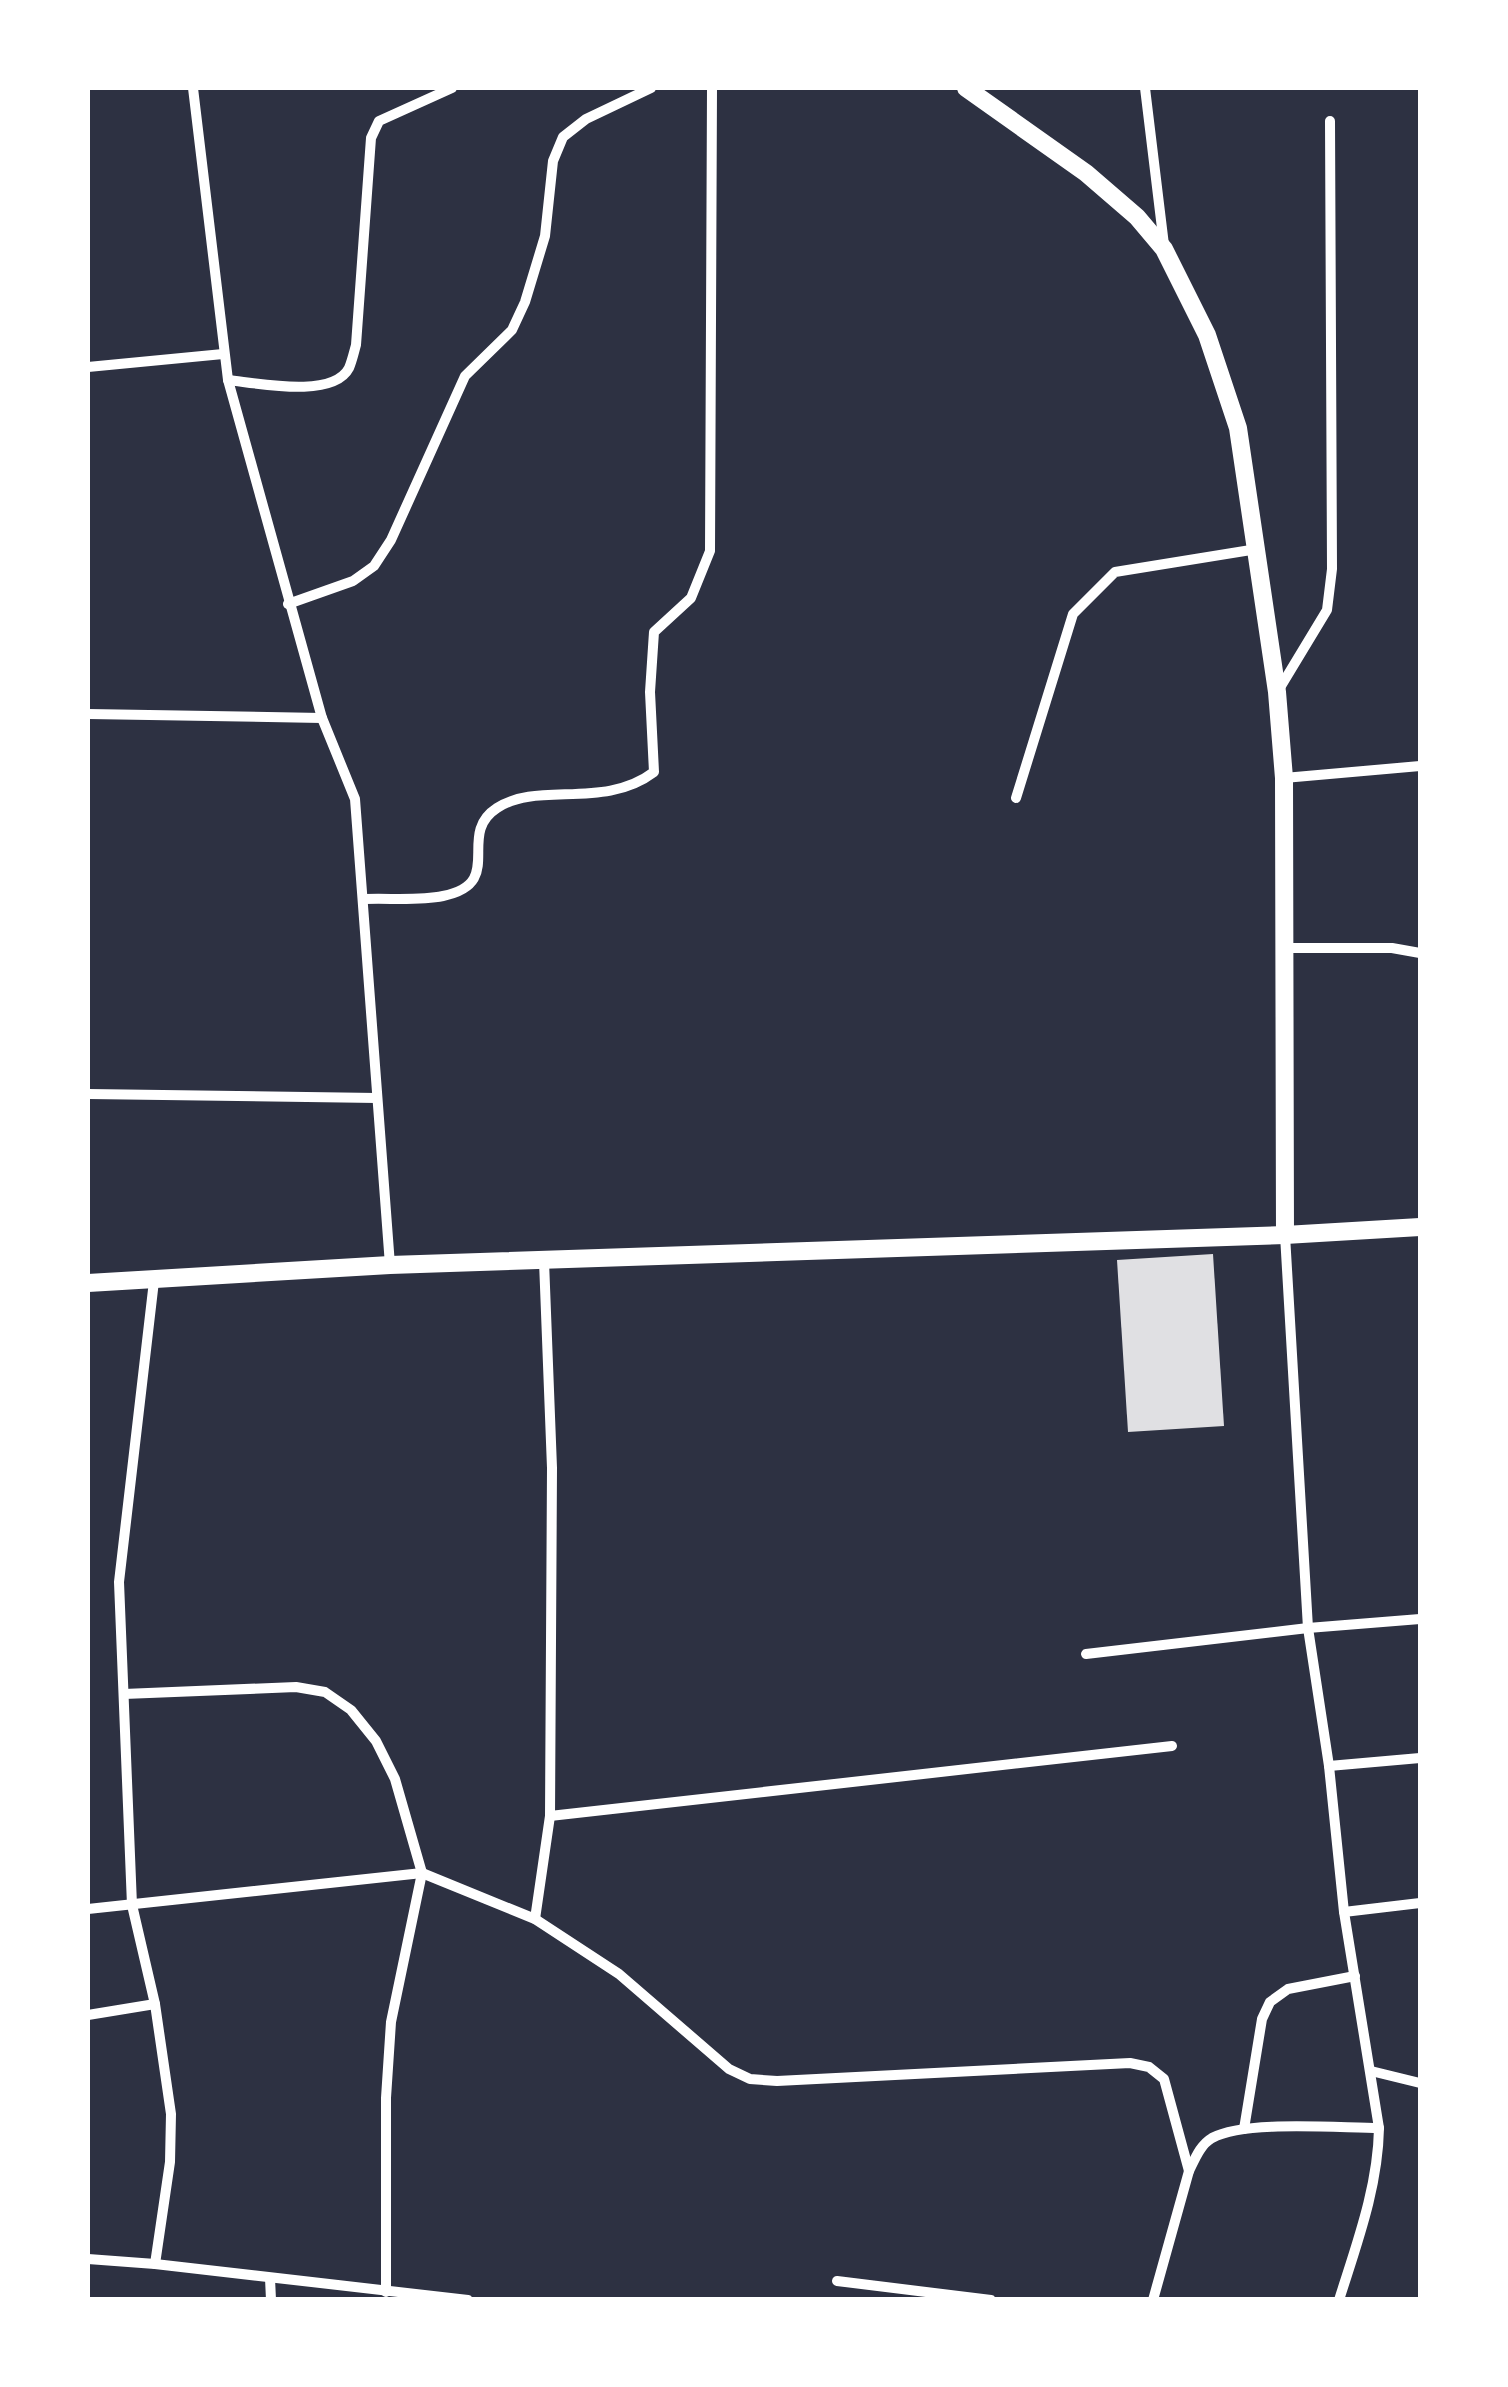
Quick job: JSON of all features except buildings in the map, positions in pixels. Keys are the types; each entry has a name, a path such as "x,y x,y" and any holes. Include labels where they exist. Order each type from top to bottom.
{"street":[{"path":"193,88 228,380 322,718 356,799 390,1264"},
{"path":"228,380 316,387 331,383 348,371 356,345 371,138 379,121 452,88"},
{"path":"288,604 353,581 374,566 391,540 464,376 512,330 525,302 545,236 554,161 563,137 586,118 651,88"},
{"path":"365,899 442,897 470,887 479,873 477,840 484,821 498,806 527,799 616,792 639,784 654,772 650,692 654,632 690,598 710,551 712,88"},
{"path":"966,88 1086,173 1136,217 1164,249 1207,335 1238,428 1277,692 1284,778 1285,1235 1308,1628 1329,1766 1344,1912 1380,2128 1375,2178 1339,2300"},
{"path":"1146,88 1164,249"},
{"path":"1277,692 1327,610 1332,569 1330,121"},
{"path":"88,367 223,354"},
{"path":"1016,798 1073,614 1115,572 1258,549"},
{"path":"88,714 322,718"},
{"path":"1284,778 1420,766"},
{"path":"1284,948 1392,948 1420,953"},
{"path":"88,1094 377,1098"},
{"path":"88,1282 390,1264 1285,1235 1420,1227"},
{"path":"535,1919 550,1816 552,1468 544,1261"},
{"path":"154,1281 119,1582 132,1905 155,2004 170,2114 170,2162 155,2264"},
{"path":"1086,1654 1420,1619"},
{"path":"124,1694 296,1687 325,1692 351,1710 376,1741 395,1779 422,1873 392,2022 386,2098 386,2292"},
{"path":"550,1816 1172,1746"},
{"path":"1329,1766 1420,1758"},
{"path":"88,1909 422,1873 535,1919 620,1974 718,2060 750,2079 916,2076 1130,2064 1149,2067 1164,2080 1190,2171"},
{"path":"1344,1912 1420,1903"},
{"path":"1244,2128 1262,2019 1270,2002 1288,1989 1355,1976"},
{"path":"88,2015 155,2004"},
{"path":"1371,2071 1420,2083"},
{"path":"1153,2300 1190,2171 1198,2151 1210,2138 1244,2128 1380,2128"},
{"path":"88,2259 468,2300"},
{"path":"270,2278 271,2300"},
{"path":"837,2281 991,2300"}]}
